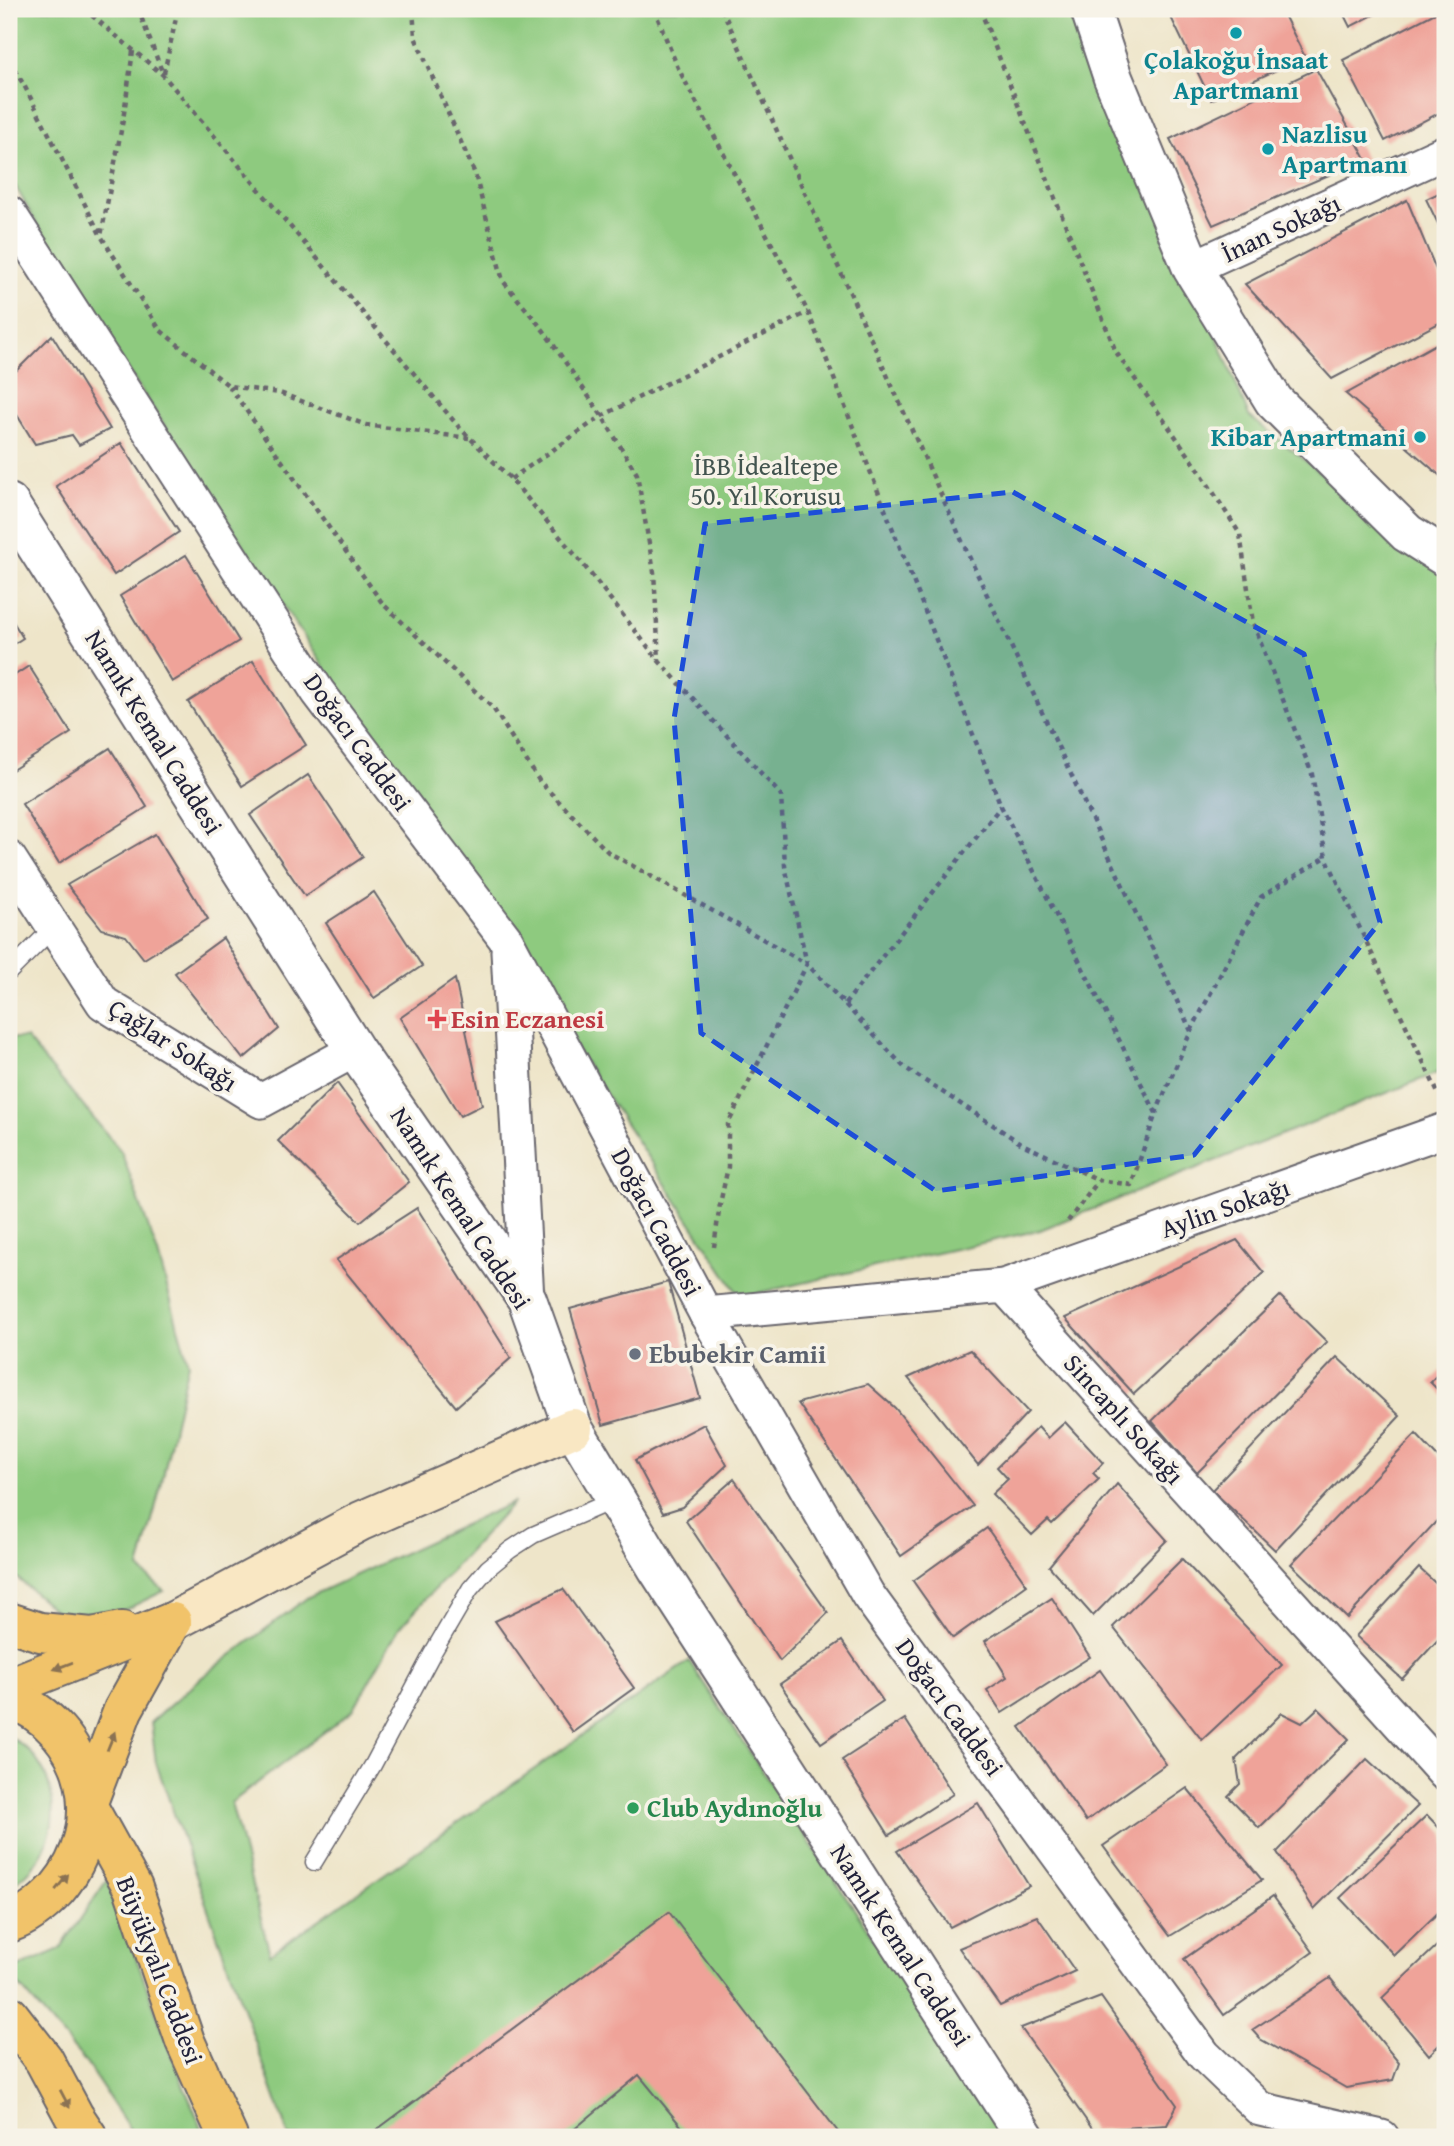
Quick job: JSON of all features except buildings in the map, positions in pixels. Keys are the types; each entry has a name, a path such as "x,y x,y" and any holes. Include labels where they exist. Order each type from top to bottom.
{"highway":[{"path":"9,1622 40,1632 92,1637 172,1622"},
{"path":"9,1686 172,1622"},
{"path":"88,1805 123,1710 172,1622"},
{"name":"Büyükyalı Caddesi","path":"9,1698 23,1703 49,1721 69,1745 82,1773 88,1805 84,1841 69,1875 45,1902 9,1923"},
{"name":"Büyükyalı Caddesi","path":"88,1805 133,1888 185,2040 228,2137"},
{"path":"9,2015 44,2060 88,2137"},
{"path":"9,2035 44,2060"}],"main road":[{"path":"172,1622 361,1521 573,1427"}],"street":[{"path":"1090,9 1113,78 1192,268 1275,401 1407,534 1445,557"},
{"name":"İnan Sokağı","path":"1192,268 1445,152"},
{"name":"Doğacı Caddesi","path":"9,213 18,255 318,692 507,941 706,1314 868,1595 1204,2055 1260,2109 1382,2137"},
{"name":"Namık Kemal Caddesi","path":"9,503 355,1050 527,1299 573,1427 656,1568 1025,2137"},
{"name":"Çağlar Sokağı","path":"9,858 103,1003 261,1101 355,1050"},
{"path":"507,941 527,1299"},
{"name":"Aylin Sokağı","path":"1004,1286 1445,1130"},
{"path":"706,1314 1004,1286"},
{"name":"Sincaplı Sokağı","path":"1004,1286 1445,1774"}],"lane":[{"path":"9,972 54,927"},
{"path":"314,1862 373,1765 470,1589 495,1562 533,1535 616,1499"}],"path":[{"path":"84,9 163,75 469,438 510,479 582,563 659,661 781,795 785,866 807,964 728,1124 728,1167 720,1204 706,1314"},
{"path":"138,9 163,75"},
{"path":"163,75 178,9"},
{"path":"413,9 415,37 475,174 503,281 544,331 602,416 637,474 654,572 659,661"},
{"path":"654,9 678,68 808,312 1001,806 1156,1113"},
{"path":"722,9 967,552 1191,1031"},
{"path":"980,9 1116,352 1198,467 1240,534 1252,624 1312,774 1326,857 1440,1097"},
{"path":"101,236 133,50"},
{"path":"9,61 24,85 101,236 160,330 229,386 383,604 493,708 540,782 608,852 807,964 904,1068 1022,1144 1099,1180 1131,1185 1156,1113 1191,1031 1261,897 1326,857"},
{"path":"510,479 602,416 808,312"},
{"path":"229,386 280,393 366,425 469,438"},
{"path":"845,1004 1001,806"},
{"path":"1061,1230 1099,1180"}],"highlighted area":[{"path":"1013,492 1304,654 1380,922 1194,1155 936,1191 701,1033 674,719 705,524"}],"green space":[{"name":"İBB İdealtepe 50. Yıl Korusu","path":"9,9 1084,9 1249,416 1445,571 1445,1070 1040,1230 740,1297 71,284 9,175"},
{"path":"9,1038 26,1038 121,1151 158,1254 188,1363 161,1486 139,1569 164,1591 104,1620 58,1613 9,1571"},
{"name":"Club Aydınoğlu","path":"514,1502 399,1628 353,1710 231,1803 270,1954 689,1661 1006,2137 289,2137 156,1763 151,1722 201,1678 308,1597"},
{"path":"9,1736 30,1752 42,1769 50,1787 53,1806 47,1843 38,1860 25,1875 9,1886"},
{"path":"107,1880 184,2087 206,2137 135,2137 84,2060 9,1974 9,1971 60,1949"}],"place":[{"name":"Çolakoğu İnsaat Apartmanı","path":"1236,33"},
{"name":"Nazlisu Apartmanı","path":"1268,149"},
{"name":"Kibar Apartmani","path":"1420,437"},
{"name":"Esin Eczanesi","path":"437,1019"},
{"name":"Ebubekir Camii","path":"635,1354"},
{"name":"Club Aydınoğlu","path":"633,1808"}]}
